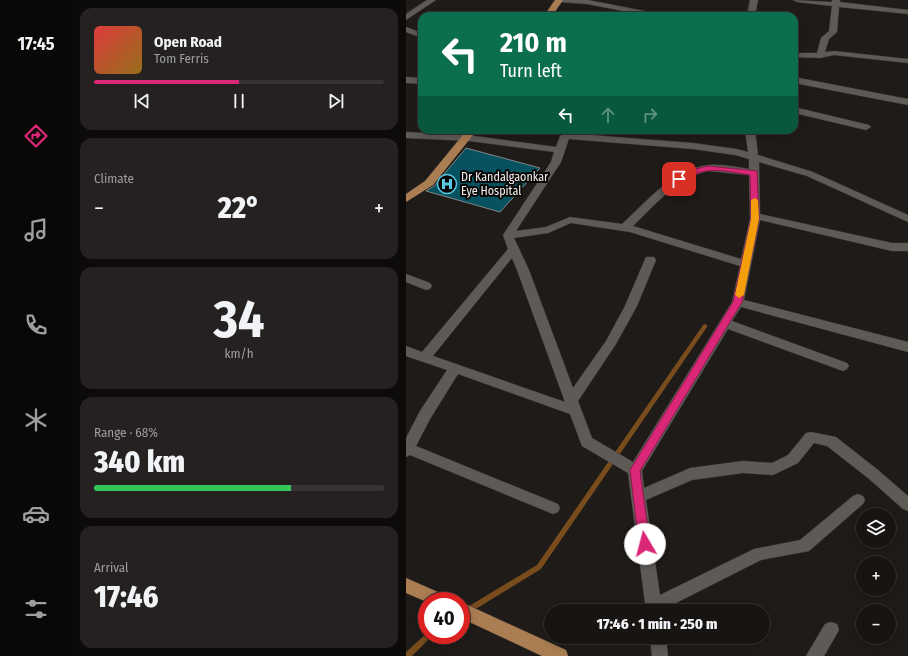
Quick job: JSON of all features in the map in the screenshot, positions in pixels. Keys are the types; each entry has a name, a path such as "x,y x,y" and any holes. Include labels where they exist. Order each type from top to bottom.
{"main road":[{"path":"551,12 560,0"},
{"path":"406,198 429,184 469,136"},
{"path":"406,585 421,592"},
{"path":"470,614 555,655"}],"street":[{"path":"406,18 432,0"},
{"path":"560,0 587,2 639,12"},
{"path":"751,12 754,0"},
{"path":"797,0 836,2 908,12"},
{"path":"820,56 825,38 833,32 836,2"},
{"path":"406,29 418,34"},
{"path":"798,58 834,53 908,61"},
{"path":"406,80 418,81"},
{"path":"798,81 908,102"},
{"path":"798,111 866,127"},
{"path":"508,235 556,162 566,134"},
{"path":"576,134 736,152 810,174 908,219"},
{"path":"653,604 635,470 738,302 755,216 754,173 750,134"},
{"path":"406,135 469,136 560,150"},
{"path":"624,228 679,179 694,171 708,168 722,168 754,173"},
{"path":"755,216 892,247 908,247"},
{"path":"508,235 548,230 570,220 624,228 746,264"},
{"path":"508,235 523,270 587,442 635,470"},
{"path":"424,358 514,250"},
{"path":"573,406 632,306 650,260"},
{"path":"406,278 426,286"},
{"path":"738,302 908,347"},
{"path":"725,323 843,366"},
{"path":"406,351 455,369 573,406"},
{"path":"455,369 424,414 407,449 553,508"},
{"path":"638,496 690,474 743,467 773,469 793,459 811,437 830,441 873,474 908,505"},
{"path":"664,604 759,554 804,546 858,500"},
{"path":"814,656 831,630"},
{"path":"659,644 660,656"}],"building":[{"path":"466,148 540,168 500,212 426,191 434,186"}],"waterway":[{"path":"470,609 539,567 705,326"},
{"path":"407,656 420,644"}],"slow traffic":[{"path":"739,295 755,219 755,200"}],"place":[{"name":"Dr Kandalgaonkar Eye Hospital","path":"447,184"}],"route":[{"path":"645,544 635,470 738,302 755,219 754,173 722,168 708,168 694,171 679,179"}]}
